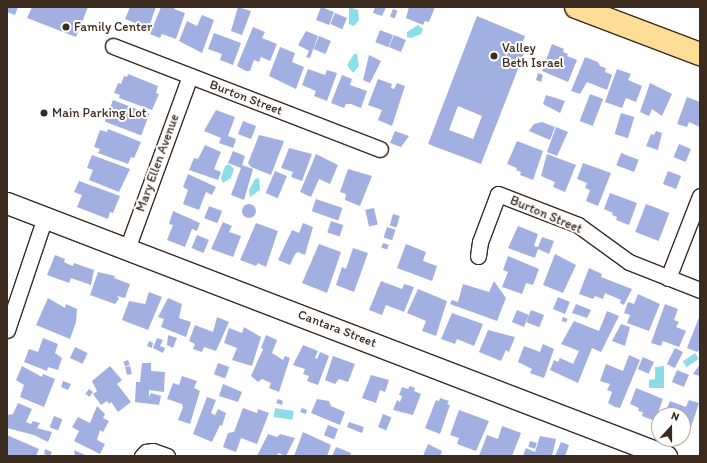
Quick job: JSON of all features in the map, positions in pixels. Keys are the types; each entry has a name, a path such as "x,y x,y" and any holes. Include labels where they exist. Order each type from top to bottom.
{"main road":[{"path":"576,7 700,54"}],"street":[{"name":"Burton Street","path":"112,46 380,149"},
{"name":"Mary Ellen Avenue","path":"127,249 190,76"},
{"name":"Burton Street","path":"478,256 480,242 498,194 578,225 629,262 700,290"},
{"path":"668,278 700,196"},
{"name":"Cantara Street","path":"7,203 666,456"},
{"path":"7,330 45,217"},
{"path":"144,454 153,451 167,456"}],"water":[{"path":"349,7 358,10 359,20 354,26 349,24"},
{"path":"418,25 423,29 421,34 411,38 407,37 407,32"},
{"path":"354,54 357,54 359,66 353,73 347,65"},
{"path":"229,164 234,169 231,178 223,183 221,178 225,166"},
{"path":"259,178 260,190 250,197 249,190 255,179"},
{"path":"695,353 699,359 686,367 683,361"},
{"path":"664,366 664,388 649,388 649,380 655,379 655,367"},
{"path":"275,408 294,411 292,420 274,417"}],"building":[{"path":"7,7 18,7 15,15 7,12"},
{"name":"Family Center","path":"32,7 88,7 76,37 27,18"},
{"path":"130,7 156,7 147,32 136,28 138,24 125,19"},
{"path":"161,7 175,7 174,9 185,13 176,39 162,34 160,38 150,34"},
{"path":"238,7 251,11 242,35 231,31"},
{"path":"321,7 334,12 329,25 316,20"},
{"path":"375,7 386,7 382,16 373,13"},
{"path":"409,7 435,7 429,22 425,21 423,25 406,18"},
{"path":"393,9 398,11 395,18 390,16"},
{"path":"335,13 347,18 342,29 330,24"},
{"path":"202,15 214,20 202,53 179,41 187,21 197,26"},
{"path":"477,16 525,36 520,49 525,51 481,164 428,144","holes":["458,106 482,116 473,139 449,130"]},
{"path":"253,27 265,32 262,38 277,44 270,61 261,57 259,62 254,60 250,71 246,71 237,66"},
{"path":"380,30 393,35 388,47 375,42"},
{"path":"306,31 318,36 310,58 306,57 309,51 298,45"},
{"path":"214,33 241,43 233,65 220,60 222,54 208,49"},
{"path":"394,35 406,40 401,52 389,47"},
{"path":"319,36 331,41 325,54 314,49"},
{"path":"552,44 564,49 563,52 568,54 567,56 577,60 568,82 542,71"},
{"path":"280,47 295,53 292,62 304,67 296,89 269,76"},
{"path":"369,55 381,61 370,83 363,80"},
{"path":"585,57 598,62 600,66 606,68 605,72 612,75 607,90 587,82 580,94 571,91"},
{"path":"308,69 325,75 327,70 337,73 327,101 314,96 316,91 302,85"},
{"path":"617,69 631,74 628,80 642,86 636,102 626,98 622,108 605,102"},
{"path":"538,73 543,75 541,82 536,80"},
{"path":"128,74 158,86 156,93 159,94 152,110 119,98 120,95 114,93 118,83 121,84 124,76 127,77"},
{"path":"342,75 352,79 350,85 367,91 361,108 351,104 346,104 344,108 331,103"},
{"path":"378,79 392,84 391,88 394,89 397,83 405,86 392,126 378,120 382,110 368,105"},
{"path":"650,83 672,94 662,116 652,109 649,116 640,112"},
{"path":"590,94 603,99 593,126 580,121"},
{"path":"546,95 565,101 560,113 543,104"},
{"path":"687,97 700,102 700,127 689,122 687,127 677,124"},
{"path":"113,100 149,114 141,135 105,121"},
{"path":"216,110 235,117 228,136 236,139 233,148 219,143 221,138 204,131"},
{"path":"621,113 634,117 628,138 615,134"},
{"path":"243,121 256,126 251,139 238,134"},
{"path":"542,122 555,127 550,140 529,131 534,124"},
{"path":"556,127 568,132 557,156 547,152"},
{"path":"108,129 141,142 134,158 131,157 128,164 98,153 100,149 94,147 100,130 107,132"},
{"path":"395,131 409,136 401,147 390,143"},
{"path":"656,131 662,133 658,150 646,146 651,134 654,135"},
{"path":"259,135 284,141 271,175 251,167 248,163"},
{"path":"517,141 543,151 533,180 520,175 521,172 516,170 517,168 507,164"},
{"path":"679,144 691,149 685,162 674,157"},
{"path":"205,145 221,152 214,169 221,172 218,180 189,170 194,158 198,159"},
{"path":"289,148 312,154 302,181 291,177 293,172 281,168"},
{"path":"233,151 245,156 242,165 253,169 244,200 231,195 241,168 228,163"},
{"path":"621,153 639,160 634,172 616,165"},
{"path":"316,154 338,165 330,184 319,179 311,197 300,192"},
{"path":"547,154 576,165 565,192 553,187 555,182 541,176"},
{"path":"92,155 130,169 119,192 89,180 93,170 87,168"},
{"path":"583,163 611,173 598,206 586,201 590,190 585,188 587,183 577,179"},
{"path":"348,169 372,176 360,206 345,200 346,194 340,192"},
{"path":"275,171 287,176 278,198 266,193"},
{"path":"668,171 681,176 676,189 663,184"},
{"path":"188,174 216,187 212,195 206,192 199,210 183,204 188,190 183,187"},
{"path":"79,181 120,196 113,213 110,212 108,219 77,207 82,195 74,192"},
{"path":"610,193 637,203 629,225 616,220 617,217 612,215 613,213 604,209"},
{"path":"316,199 342,208 338,220 312,211"},
{"path":"246,204 252,204 256,208 256,214 252,218 246,218 242,214 242,208"},
{"path":"646,204 669,213 659,241 635,232"},
{"path":"209,206 222,211 217,223 204,218"},
{"path":"374,208 378,225 369,227 365,210"},
{"path":"173,211 200,223 197,231 192,229 185,247 167,240 173,225 169,224"},
{"path":"393,214 400,216 396,227 390,226"},
{"path":"331,221 343,225 340,236 327,232"},
{"path":"223,222 232,226 229,232 241,236 233,257 211,249"},
{"path":"256,223 278,231 266,267 258,263 256,266 240,260"},
{"path":"303,223 313,227 305,255 298,252 295,254 290,265 278,260 292,230 299,233"},
{"path":"518,226 538,234 534,246 538,247 542,237 554,241 549,254 538,249 535,258 508,248"},
{"path":"387,227 396,230 392,240 384,237"},
{"path":"197,235 209,240 203,253 192,248"},
{"path":"383,243 389,245 387,250 381,248"},
{"path":"319,244 341,252 327,293 302,283"},
{"path":"406,244 426,252 423,261 437,266 432,281 397,268"},
{"path":"353,248 368,253 354,292 336,285 342,267 346,269"},
{"path":"555,254 576,265 563,293 543,285"},
{"path":"55,255 65,259 64,262 70,265 73,266 74,263 94,270 91,285 71,278 69,283 47,275"},
{"path":"508,256 539,269 533,285 526,283 522,294 502,287 508,272 503,270"},
{"path":"589,268 602,274 601,277 632,289 624,305 620,303 621,300 605,293 603,299 595,296 593,299 579,294"},
{"path":"98,272 115,276 114,278 130,284 125,298 117,296 119,299 115,304 90,295"},
{"path":"381,281 402,289 404,284 414,287 404,312 386,305 382,315 369,310"},
{"path":"494,281 506,298 497,321 450,304 452,300 458,302 463,284 489,292"},
{"path":"418,289 447,301 436,336 422,331 426,321 407,313"},
{"path":"149,292 162,297 148,330 122,320 129,301 145,304"},
{"path":"638,294 660,304 649,331 627,323 630,315 624,313 628,302 634,304"},
{"path":"558,297 570,302 565,314 553,309"},
{"path":"48,298 65,308 66,304 77,309 76,322 70,339 36,325"},
{"path":"168,298 182,304 179,318 191,322 186,337 161,327 164,319 158,317"},
{"path":"576,304 591,310 587,318 572,313"},
{"path":"665,304 678,309 674,320 679,322 676,327 686,331 679,347 663,341 661,346 651,343"},
{"path":"517,310 529,315 524,327 512,322"},
{"path":"531,310 544,315 539,327 526,322"},
{"path":"607,311 619,316 601,352 592,348 578,383 550,370 554,360 558,362 560,358 573,364 579,351 561,344 574,321 599,331"},
{"path":"452,313 483,324 474,346 457,339 455,344 441,339"},
{"path":"700,315 700,350 697,352 687,348"},
{"path":"217,317 229,322 216,351 204,347 202,352 193,349 195,344 189,341 195,325 213,332"},
{"path":"563,317 568,319 566,323 562,321"},
{"path":"621,324 630,327 625,346 612,341"},
{"path":"244,327 261,337 252,366 232,360 237,348 224,343 229,328 242,333"},
{"path":"488,330 515,337 509,352 506,350 501,361 479,352"},
{"path":"168,335 177,338 173,348 167,345"},
{"path":"266,335 277,340 272,353 283,360 285,356 290,358 279,392 269,388 271,383 262,379 258,382 251,376 263,349 261,348"},
{"path":"43,338 58,344 55,353 62,358 58,370 48,367 47,371 24,362 29,349 38,352"},
{"path":"157,338 163,340 160,346 165,348 163,353 153,348"},
{"path":"149,341 153,343 152,348 147,346"},
{"path":"543,344 554,349 544,378 530,373 532,369 518,362 524,346 540,352"},
{"path":"303,345 318,351 315,358 317,359 320,352 329,356 318,385 307,381 309,376 303,374 305,369 293,365"},
{"path":"75,347 88,353 83,364 70,358"},
{"path":"675,348 683,352 675,368 667,364"},
{"path":"629,355 640,360 620,408 615,407 608,403 612,392 607,390 610,384 600,381 606,364 623,371"},
{"path":"333,356 355,364 348,382 339,379 335,384 325,380"},
{"path":"643,357 654,362 649,374 638,369"},
{"path":"128,360 130,365 125,367 123,362"},
{"path":"142,363 151,363 151,371 165,372 164,392 149,390 149,397 151,393 161,396 159,405 135,402 136,382 140,382"},
{"path":"218,363 229,367 225,378 214,374"},
{"path":"700,364 700,376 693,374"},
{"path":"22,366 42,377 43,374 55,379 44,407 20,397 24,385 16,380"},
{"path":"110,366 122,380 117,384 131,402 118,412 111,402 109,404 107,401 101,405 93,394 97,391 92,381"},
{"path":"130,366 132,374 127,375 125,367"},
{"path":"677,370 689,375 684,387 672,382"},
{"path":"371,375 389,380 385,392 380,390 376,403 362,398"},
{"path":"182,376 197,381 194,388 200,391 190,424 178,420 183,407 182,404 167,399 173,383 179,385"},
{"path":"63,381 71,384 68,390 61,387"},
{"path":"223,384 242,392 238,402 219,396"},
{"path":"410,386 415,388 414,391 421,394 413,415 393,410 397,400 400,402 402,396 399,395 402,387 408,389"},
{"path":"636,388 663,399 660,407 651,407 651,419 642,416 643,412 638,411 639,408 630,404"},
{"path":"89,389 93,392 89,397 85,394"},
{"path":"207,397 216,400 211,413 215,415 218,409 226,413 222,426 220,425 212,442 193,434"},
{"path":"440,398 449,401 447,404 450,405 440,434 425,428 436,400 439,401"},
{"path":"278,399 283,401 282,405 276,403"},
{"path":"317,399 329,401 331,406 345,412 340,425 311,413"},
{"path":"689,400 699,403 691,427 691,407 686,407"},
{"path":"670,401 686,407 667,407"},
{"path":"18,403 32,409 26,422 31,424 33,421 40,423 37,428 52,432 48,442 34,435 7,428 7,415 13,414"},
{"path":"97,406 105,414 103,418 109,421 103,432 100,430 97,440 105,444 100,454 74,441 79,431 72,427 78,417 90,423"},
{"path":"243,408 257,413 258,409 269,413 257,444 241,438 236,452 223,447 228,433 234,432"},
{"path":"302,408 307,410 306,414 300,412"},
{"path":"459,410 489,421 476,451 457,444 459,438 450,435"},
{"path":"383,414 391,417 386,430 378,427"},
{"path":"54,416 62,419 58,430 50,427"},
{"path":"349,422 364,427 362,433 347,427"},
{"path":"328,425 338,429 334,439 324,435"},
{"path":"502,426 521,433 512,456 479,456 487,435 498,439"},
{"path":"303,432 331,445 327,456 294,456"},
{"path":"268,434 277,437 280,434 295,438 286,456 278,453 277,456 257,456"},
{"path":"7,435 39,449 36,456 7,456"},
{"path":"540,436 556,439 552,456 523,456 526,448 535,452"},
{"path":"530,441 537,443 535,449 528,447"},
{"path":"561,442 569,445 565,456 555,456"},
{"path":"428,444 442,451 440,456 423,456"},
{"path":"336,447 351,453 350,456 332,456"},
{"path":"45,449 52,452 50,456 44,454"},
{"path":"74,450 83,454 87,456 75,456"}],"place":[{"name":"Family Center","path":"66,27"},
{"name":"Valley Beth Israel","path":"494,56"},
{"name":"Main Parking Lot","path":"44,113"}]}
